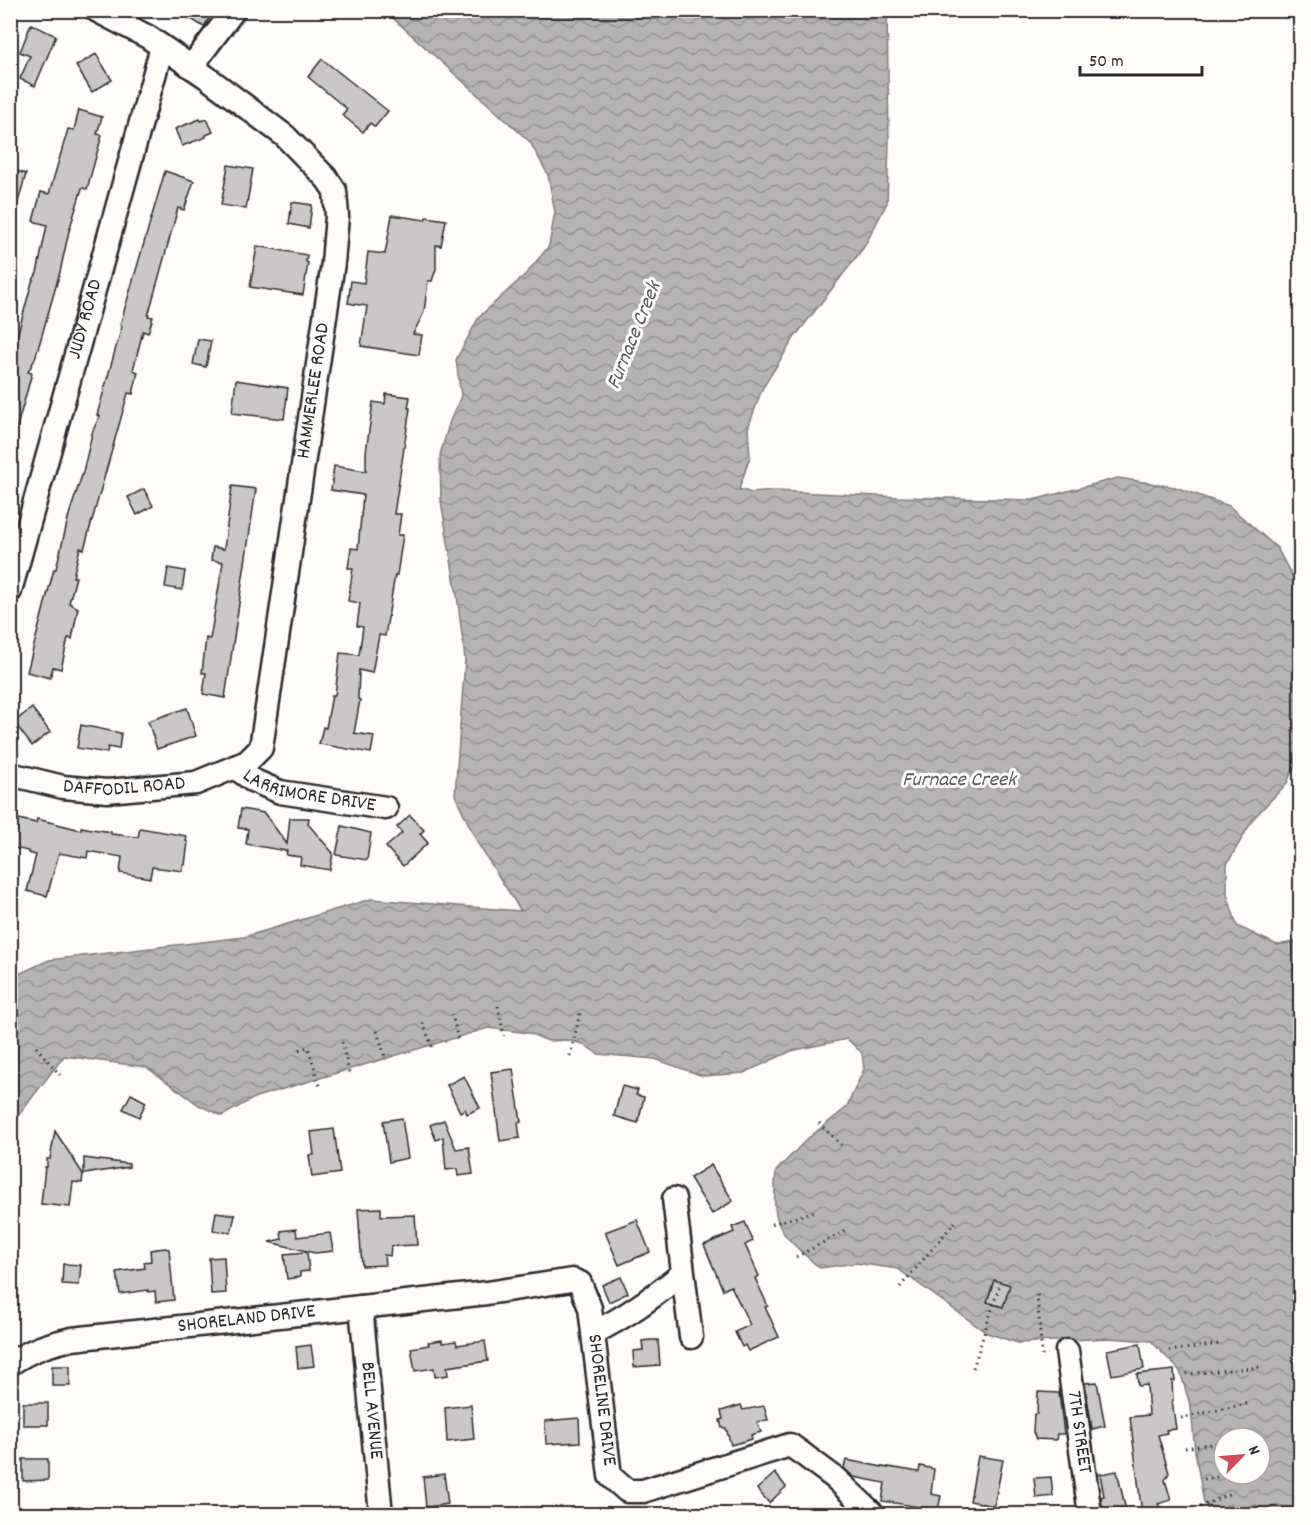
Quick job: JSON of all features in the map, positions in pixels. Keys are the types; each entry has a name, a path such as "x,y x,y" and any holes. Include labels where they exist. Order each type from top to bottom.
{"street":[{"name":"HAMMERLEE ROAD","path":"96,10 148,37 285,136 336,191 337,216 333,263 266,725 261,748 247,762 235,767"},
{"path":"191,67 234,10"},
{"name":"JUDY ROAD","path":"10,591 162,47"},
{"name":"DAFFODIL ROAD","path":"10,774 63,787 107,791 196,783 235,767"},
{"name":"LARRIMORE DRIVE","path":"235,767 252,780 280,792 386,808"},
{"path":"674,1198 691,1337"},
{"path":"593,1333 645,1304 682,1274"},
{"name":"SHORELINE DRIVE","path":"487,1293 572,1280 580,1283 590,1308 610,1476 627,1491 643,1491 790,1444 835,1478 871,1512 871,1515"},
{"name":"SHORELAND DRIVE","path":"10,1364 26,1353 43,1346 72,1339 487,1293"},
{"name":"BELL AVENUE","path":"361,1307 381,1515"},
{"name":"7TH STREET","path":"1067,1351 1090,1515"}],"path":[{"path":"498,1006 504,1036"},
{"path":"570,1056 580,1012"},
{"path":"452,1014 458,1040"},
{"path":"423,1023 433,1049"},
{"path":"377,1030 386,1060"},
{"path":"342,1042 350,1077"},
{"path":"36,1047 60,1075"},
{"path":"299,1050 308,1047 320,1086"},
{"path":"819,1122 841,1145"},
{"path":"772,1224 816,1211"},
{"path":"900,1287 955,1222"},
{"path":"796,1257 845,1231"},
{"path":"973,1368 1000,1284"},
{"path":"1037,1295 1041,1356"},
{"path":"1168,1352 1219,1344"},
{"path":"1186,1374 1262,1367"},
{"path":"1181,1418 1250,1403"},
{"path":"1185,1448 1212,1444"},
{"path":"1204,1479 1212,1478"},
{"path":"1200,1507 1233,1492"}],"water":[{"name":"Furnace Creek","path":"385,11 887,11 889,141 887,203 864,247 794,338 762,389 748,428 750,457 739,489 751,493 776,491 1033,500 1118,478 1175,487 1229,506 1277,548 1300,591 1300,753 1287,783 1253,819 1227,864 1227,894 1237,926 1277,945 1300,941 1300,1514 1211,1514 1204,1503 1195,1451 1191,1408 1180,1371 1151,1341 1109,1338 1018,1343 987,1333 898,1269 856,1263 820,1268 792,1243 780,1227 776,1213 776,1171 807,1139 846,1108 864,1069 862,1053 847,1039 791,1051 744,1073 703,1076 655,1059 598,1054 583,1044 567,1040 548,1041 529,1033 488,1028 256,1097 222,1116 199,1105 146,1067 64,1056 11,1125 10,978 49,960 244,937 371,899 521,911 478,844 455,795 465,659 441,501 440,455 450,421 461,396 456,360 479,317 527,273 549,246 555,212 548,175 530,142"}],"building":[{"path":"176,10 214,10 204,27"},
{"path":"31,24 56,36 35,86 20,79 30,56 20,52"},
{"path":"96,54 112,80 92,92 76,66"},
{"path":"322,59 388,111 375,127 370,123 363,132 342,115 347,109 308,77"},
{"path":"79,110 102,117 97,134 102,135 87,189 82,188 69,231 40,342 28,372 32,373 15,434 10,434 10,362 32,282 37,273 47,225 33,221 41,192 49,194 68,129 74,130"},
{"path":"200,119 201,121 207,119 213,132 182,146 175,129"},
{"path":"228,165 253,169 246,209 221,205"},
{"path":"10,169 26,174 14,216 10,215"},
{"path":"165,171 194,181 184,210 178,208 148,316 153,317 148,333 143,331 133,370 138,372 133,394 128,393 84,549 80,548 69,603 78,608 72,639 68,638 61,669 53,667 50,678 27,672 93,430 100,416 97,415 122,326 120,325"},
{"path":"292,202 312,205 309,228 289,224"},
{"path":"392,215 425,220 426,217 446,220 441,246 436,245 436,269 432,281 428,281 424,312 413,334 422,335 419,355 361,346 367,306 348,303 351,281 364,283 368,252 385,254"},
{"path":"257,246 307,255 303,295 250,287"},
{"path":"198,339 211,341 206,367 193,364"},
{"path":"236,380 288,388 284,419 232,413"},
{"path":"386,394 410,397 408,408 410,408 394,514 401,514 398,535 403,535 397,575 395,575 385,636 379,635 372,673 359,670 358,699 360,700 354,733 374,736 371,753 319,744 323,727 326,728 332,695 335,695 340,653 359,655 363,627 357,626 360,603 348,601 353,568 348,568 351,548 358,549 363,495 331,490 334,466 366,471 366,452 373,402 385,404"},
{"path":"232,486 256,489 225,698 203,694 206,673 202,673 206,638 210,639 223,562 211,560 213,547 224,549"},
{"path":"144,489 153,506 137,515 128,497"},
{"path":"168,568 185,571 182,590 165,587"},
{"path":"32,708 50,732 32,746 14,722"},
{"path":"187,708 196,736 157,749 148,721"},
{"path":"81,725 121,733 119,749 108,747 107,753 77,748"},
{"path":"241,809 264,813 287,844 290,818 309,818 308,824 333,853 330,870 300,865 301,857 286,855 287,851 246,844 248,829 238,828"},
{"path":"410,815 424,830 420,834 428,843 403,866 386,847 402,833 397,827"},
{"path":"10,817 36,823 37,819 81,830 81,827 138,837 140,828 187,836 185,865 183,865 183,871 152,867 150,878 120,873 122,857 88,851 87,858 59,853 47,896 27,891 36,855 10,847"},
{"path":"342,826 371,833 367,860 336,855"},
{"path":"513,1069 521,1122 518,1123 520,1138 500,1141 491,1072"},
{"path":"464,1076 480,1108 467,1114 465,1109 460,1112 447,1085"},
{"path":"622,1086 638,1090 636,1095 644,1097 638,1123 614,1116"},
{"path":"131,1094 146,1102 139,1117 123,1109"},
{"path":"402,1118 408,1158 389,1162 383,1121"},
{"path":"444,1120 456,1149 469,1147 473,1174 458,1176 457,1169 446,1170 443,1137 436,1140 430,1125"},
{"path":"334,1129 340,1173 312,1177 309,1155 314,1155 311,1132"},
{"path":"55,1131 83,1174 82,1183 73,1182 70,1207 41,1204 45,1167 47,1167 47,1159 50,1159"},
{"path":"84,1158 129,1164 129,1167 84,1174"},
{"path":"711,1165 733,1201 712,1214 690,1178"},
{"path":"381,1208 381,1216 415,1215 417,1245 391,1246 390,1256 384,1255 385,1265 362,1266 358,1209"},
{"path":"216,1212 235,1215 231,1233 213,1230"},
{"path":"637,1220 650,1252 619,1265 605,1232"},
{"path":"745,1222 753,1241 745,1245 759,1276 755,1278 768,1306 765,1307 779,1337 748,1351 745,1345 742,1347 735,1332 750,1325 731,1286 723,1290 704,1245 734,1232 732,1227"},
{"path":"296,1229 297,1237 330,1233 333,1251 315,1253 269,1242 282,1239 281,1231"},
{"path":"169,1249 174,1300 156,1302 155,1291 148,1292 148,1290 120,1294 117,1272 145,1268 144,1262 151,1261 150,1250"},
{"path":"307,1252 309,1271 300,1272 300,1277 287,1279 284,1254"},
{"path":"224,1257 226,1293 211,1294 209,1258"},
{"path":"63,1264 81,1265 79,1285 62,1284"},
{"path":"621,1277 628,1293 609,1302 602,1285"},
{"path":"994,1280 1010,1285 1003,1307 987,1302"},
{"path":"442,1340 442,1343 456,1341 457,1345 485,1341 488,1361 447,1367 448,1375 435,1377 434,1368 415,1371 411,1348"},
{"path":"658,1340 660,1365 634,1367 633,1351 643,1350 642,1341"},
{"path":"1140,1344 1144,1369 1112,1375 1107,1350"},
{"path":"311,1345 314,1366 298,1368 296,1347"},
{"path":"52,1366 70,1366 70,1386 52,1386"},
{"path":"1174,1370 1172,1400 1176,1429 1166,1430 1167,1433 1158,1435 1169,1473 1165,1480 1171,1500 1158,1504 1160,1508 1142,1514 1130,1417 1149,1415 1147,1385 1138,1386 1137,1374"},
{"path":"1097,1382 1105,1426 1092,1429 1085,1383"},
{"path":"1038,1392 1059,1393 1064,1434 1057,1434 1056,1440 1036,1439 1033,1432"},
{"path":"23,1403 48,1403 48,1425 23,1425"},
{"path":"471,1405 474,1439 447,1442 445,1408"},
{"path":"741,1405 743,1410 764,1406 768,1420 757,1422 761,1432 751,1435 752,1439 731,1445 726,1428 722,1428 721,1411"},
{"path":"579,1418 580,1442 546,1444 545,1421"},
{"path":"978,1456 1003,1460 994,1506 970,1501"},
{"path":"23,1459 48,1459 48,1480 23,1481"},
{"path":"846,1460 919,1472 920,1466 934,1469 931,1494 941,1496 938,1510 882,1501 885,1483 854,1477 844,1468"},
{"path":"1117,1471 1127,1515 1103,1515 1101,1497 1104,1496 1100,1474"},
{"path":"775,1473 786,1487 769,1503 757,1489"},
{"path":"444,1474 448,1504 426,1507 423,1477"},
{"path":"1051,1477 1053,1496 1036,1498 1034,1478"}]}
